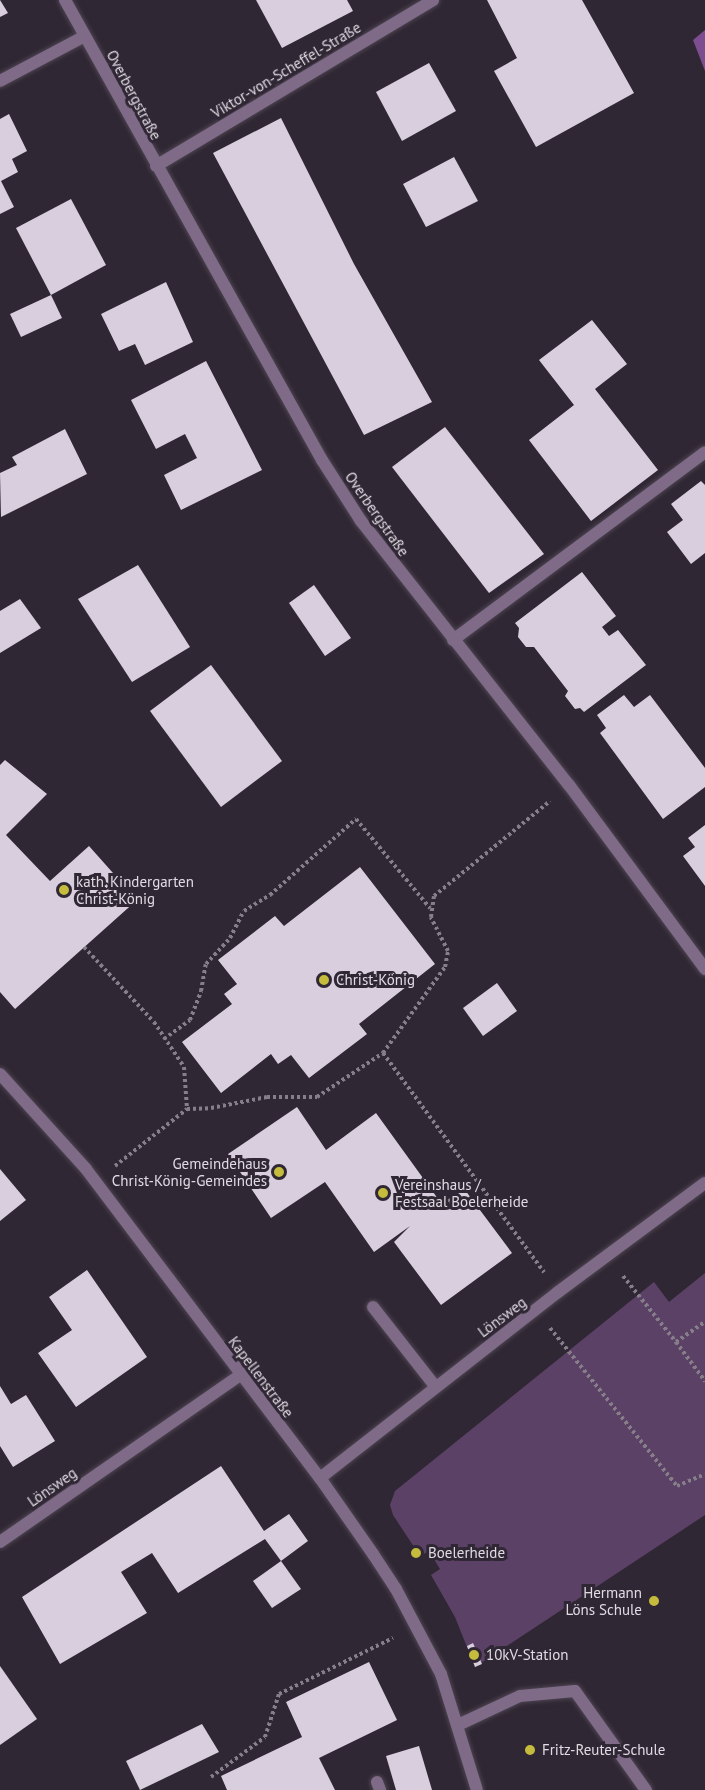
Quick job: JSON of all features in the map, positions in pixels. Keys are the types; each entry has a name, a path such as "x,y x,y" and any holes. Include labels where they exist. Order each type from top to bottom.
{"street":[{"name":"Overbergstraße","path":"65,0 322,460 361,521 569,785 705,969"},
{"name":"Viktor-von-Scheffel-Straße","path":"156,166 433,0"},
{"path":"0,81 85,36"},
{"path":"453,640 705,452"},
{"name":"Kapellenstraße","path":"0,1074 86,1169 320,1478 396,1589 441,1674 477,1790"},
{"name":"Lönsweg","path":"320,1478 435,1386 705,1183"},
{"path":"372,1307 435,1386"},
{"name":"Lönsweg","path":"0,1542 240,1375"},
{"path":"458,1725 519,1696 574,1691 646,1790"}],"path":[{"path":"117,1165 187,1109 267,1097 317,1097 383,1053 445,967 448,951 431,917 434,896 442,887 569,785"},
{"path":"164,1038 190,1020 201,991 206,964 231,938 244,911 270,896 356,819 431,909"},
{"path":"84,947 154,1022 184,1067 187,1109"},
{"path":"383,1053 558,1292"},
{"path":"609,1255 637,1296 705,1381"},
{"path":"676,1342 705,1322"},
{"path":"568,1350 677,1486 705,1474"},
{"path":"211,1777 265,1737 279,1694 416,1627"}],"shaded area":[{"path":"705,30 705,71 693,40"},
{"path":"705,1273 705,1515 475,1667 455,1617 431,1575 440,1569 429,1551 420,1556 393,1515 390,1505 395,1491 654,1282 669,1302"}],"building":[{"path":"0,0 8,13 0,17"},
{"path":"256,0 347,0 353,11 282,48"},
{"path":"487,0 582,0 634,93 536,147 494,71 517,58"},
{"path":"429,63 456,111 402,141 376,92"},
{"path":"9,114 27,151 12,159 18,172 1,181 14,207 0,214 0,119"},
{"path":"281,118 354,264 432,402 364,435 213,153"},
{"path":"454,157 478,201 426,227 403,184"},
{"path":"71,199 106,265 51,295 16,228"},
{"path":"166,282 193,342 145,365 135,344 119,351 101,314"},
{"path":"51,295 62,318 21,337 10,314"},
{"path":"592,320 627,364 595,389 658,470 591,521 529,440 574,405 539,360"},
{"path":"206,361 262,470 181,510 164,475 197,458 185,434 156,449 131,400"},
{"path":"445,427 544,554 489,593 392,467"},
{"path":"65,429 87,474 1,517 0,473 17,465 12,457"},
{"path":"701,481 705,485 705,553 691,564 667,532 683,520 671,504"},
{"path":"138,565 190,647 132,682 78,599"},
{"path":"582,572 616,616 602,627 609,636 618,630 646,665 584,712 580,708 575,709 565,696 568,691 534,647 526,647 518,637 519,628 515,623"},
{"path":"314,585 351,638 325,656 289,603"},
{"path":"20,599 41,628 0,653 0,611"},
{"path":"211,665 282,761 221,807 150,711"},
{"path":"624,695 634,707 650,695 705,768 705,787 663,819 600,733 606,728 597,715"},
{"name":"kath. Kindergarten Christ-König","path":"5,760 47,794 6,835 50,881 89,846 137,900 15,1009 0,992 0,765"},
{"path":"705,825 705,886 683,856 695,847 688,838"},
{"name":"Christ-König","path":"360,867 435,964 359,1024 367,1034 309,1078 291,1055 278,1064 271,1054 221,1093 182,1042 232,1004 224,994 237,984 218,960 275,916 284,926"},
{"path":"497,983 517,1011 483,1036 463,1008"},
{"path":"297,1107 326,1150 376,1113 441,1203 465,1190 512,1253 441,1305 394,1242 410,1226 374,1252 325,1182 271,1218 228,1154"},
{"path":"0,1169 26,1200 0,1221"},
{"path":"87,1270 147,1357 76,1407 38,1353 72,1330 49,1297"},
{"path":"0,1386 11,1404 26,1395 55,1441 13,1467 0,1446"},
{"path":"221,1466 264,1531 289,1514 308,1541 281,1561 265,1539 178,1593 152,1553 121,1572 147,1613 60,1664 22,1597"},
{"path":"281,1561 301,1589 272,1608 253,1581"},
{"name":"10kV-Station","path":"473,1643 482,1664 475,1667 467,1646"},
{"path":"369,1662 397,1720 319,1758 335,1790 227,1790 221,1776 302,1737 286,1702"},
{"path":"0,1666 37,1719 0,1745"},
{"path":"202,1724 219,1752 140,1790 126,1761"},
{"path":"419,1746 432,1790 396,1790 386,1756"}],"place":[{"name":"kath. Kindergarten Christ-König","path":"64,890"},
{"name":"Christ-König","path":"324,980"},
{"name":"Gemeindehaus Christ-König-Gemeindes","path":"279,1172"},
{"name":"Vereinshaus / Festsaal Boelerheide","path":"383,1193"},
{"name":"Boelerheide","path":"416,1553"},
{"name":"Hermann Löns Schule","path":"654,1601"},
{"name":"10kV-Station","path":"474,1655"},
{"name":"Fritz-Reuter-Schule","path":"530,1750"}]}
